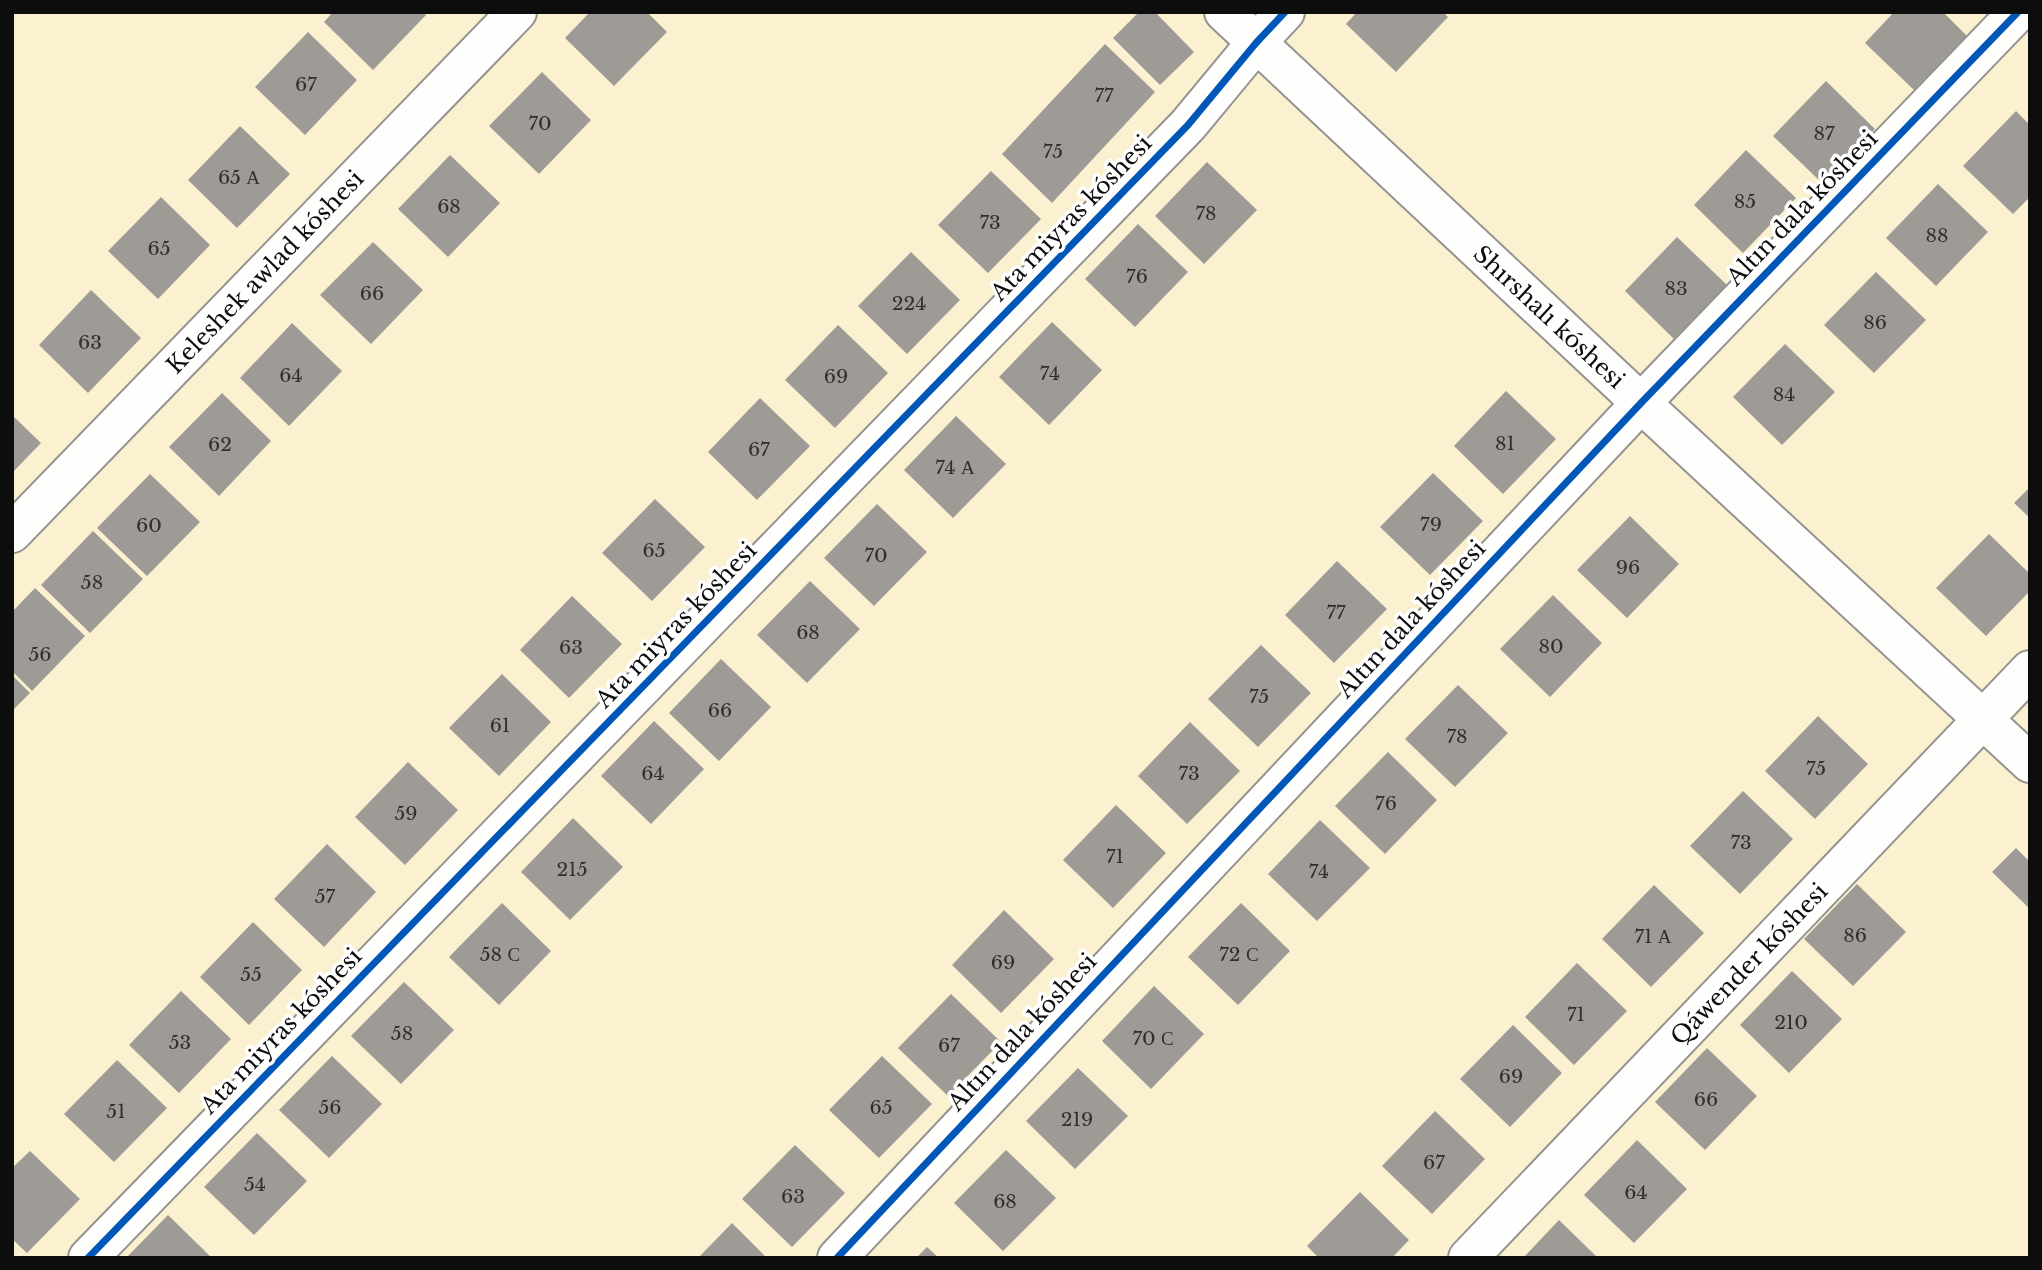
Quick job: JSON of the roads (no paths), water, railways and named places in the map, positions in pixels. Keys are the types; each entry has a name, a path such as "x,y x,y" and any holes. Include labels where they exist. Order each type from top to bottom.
{"street":[{"name":"Keleshek awlad kóshesi","path":"12,533 517,12"},
{"name":"Shırshalı kóshesi","path":"1224,12 1640,403 2030,763"},
{"name":"Ata miyras kóshesi","path":"88,1258 1188,125 1285,12"},
{"name":"Altın dala kóshesi","path":"837,1258 1640,403 2018,12"},
{"name":"Qáwender kóshesi","path":"1468,1258 2030,670"}]}
